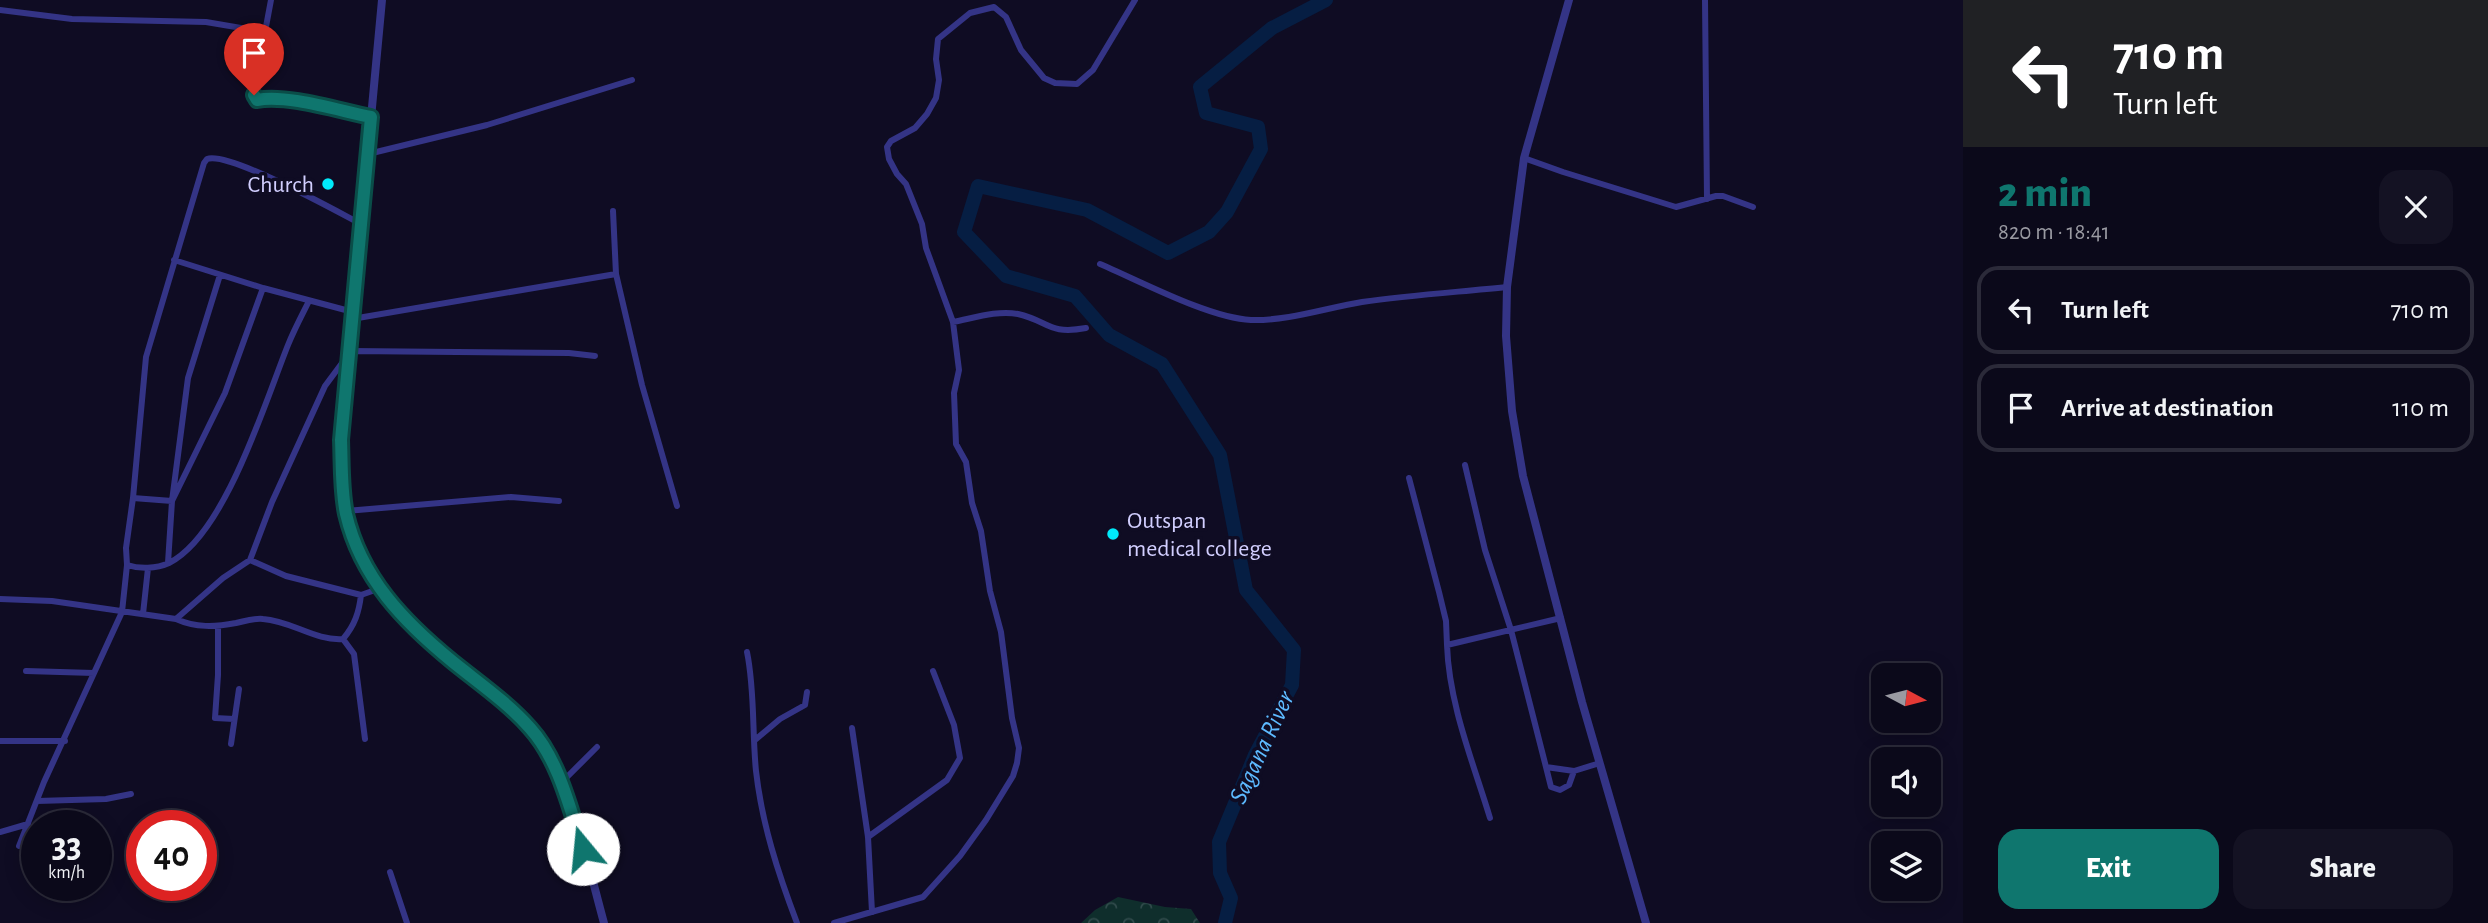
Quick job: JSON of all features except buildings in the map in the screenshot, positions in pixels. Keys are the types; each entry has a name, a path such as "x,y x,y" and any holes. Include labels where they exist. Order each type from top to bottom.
{"street":[{"path":"271,0 254,86 257,100 268,98 301,102 371,117"},
{"path":"382,0 341,440 346,512 357,546 378,589 417,629 530,727 542,744 561,783 604,923"},
{"path":"834,923 923,897 960,856 986,820 1013,776 1019,748 1010,705 1003,642 990,591 981,531 972,503 966,461 956,444 954,393 959,370 953,322 926,248 922,224 906,184 889,159 887,146 915,128 927,114 936,98 939,80 936,59 938,38 970,13 994,8 1006,17 1021,50 1044,78 1055,83 1077,84 1093,70 1135,0"},
{"path":"1569,0 1524,158 1507,287 1506,336 1517,446 1533,516 1646,923"},
{"path":"1705,0 1707,198"},
{"path":"0,10 72,19 206,22 265,32"},
{"path":"368,153 487,125 632,80"},
{"path":"33,810 122,612 146,356 204,163 212,157 243,167 361,224"},
{"path":"1524,158 1676,207 1723,196 1754,207"},
{"path":"613,211 616,274 642,385 677,506"},
{"path":"174,260 353,315 616,274"},
{"path":"1100,264 1182,300 1250,320 1365,302 1507,287"},
{"path":"169,563 172,500 188,378 220,275"},
{"path":"172,500 225,393 263,288"},
{"path":"127,565 148,568 169,563 195,542 209,523 247,450 288,344 309,301"},
{"path":"953,322 995,313 1009,313 1020,314 1051,329 1070,331 1086,328"},
{"path":"351,351 569,353 595,356"},
{"path":"176,620 223,578 250,560 272,502 325,386 351,351"},
{"path":"1465,465 1485,550 1511,630 1551,787 1560,790 1569,785 1574,771"},
{"path":"1409,478 1446,621 1451,685 1458,716 1490,818"},
{"path":"346,512 511,497 559,501"},
{"path":"133,498 172,500"},
{"path":"250,560 286,576 361,595 378,589"},
{"path":"143,614 148,568"},
{"path":"0,599 52,601 143,614 187,624 218,626 262,618 328,640 343,639 351,631 359,614 361,595"},
{"path":"1447,645 1561,618"},
{"path":"218,626 215,718 234,719"},
{"path":"343,639 354,654 365,739"},
{"path":"747,652 751,672 756,771 770,847 797,923"},
{"path":"26,671 94,673"},
{"path":"868,837 947,780 960,758 954,725 933,671"},
{"path":"231,744 239,689"},
{"path":"754,741 780,719 805,705 807,692"},
{"path":"852,728 868,837 872,912"},
{"path":"0,741 65,741"},
{"path":"561,783 597,747"},
{"path":"1546,767 1574,771 1600,763"},
{"path":"37,801 106,799 131,794"},
{"path":"0,832 21,826"},
{"path":"19,846 21,841"},
{"path":"390,872 407,923"}],"green space":[{"path":"1118,897 1165,907 1191,909 1200,923 1081,923 1095,910"}],"waterway":[{"name":"Sagana River","path":"1225,923 1231,898 1220,873 1219,842 1255,755 1292,685 1294,650 1246,590 1220,455 1162,364 1109,335 1075,296 1006,276 964,232 978,186 1087,210 1168,253 1209,232 1227,212 1261,149 1258,127 1206,113 1200,87 1272,28 1326,0"}],"place":[{"name":"Church","path":"328,184"},
{"name":"Outspan medical college","path":"1113,534"}],"route":[{"path":"254,95 257,100 268,98 301,102 371,117 341,440 343,492 348,522 378,589 388,601 407,621 530,727 552,762 565,792 583,849"}]}
